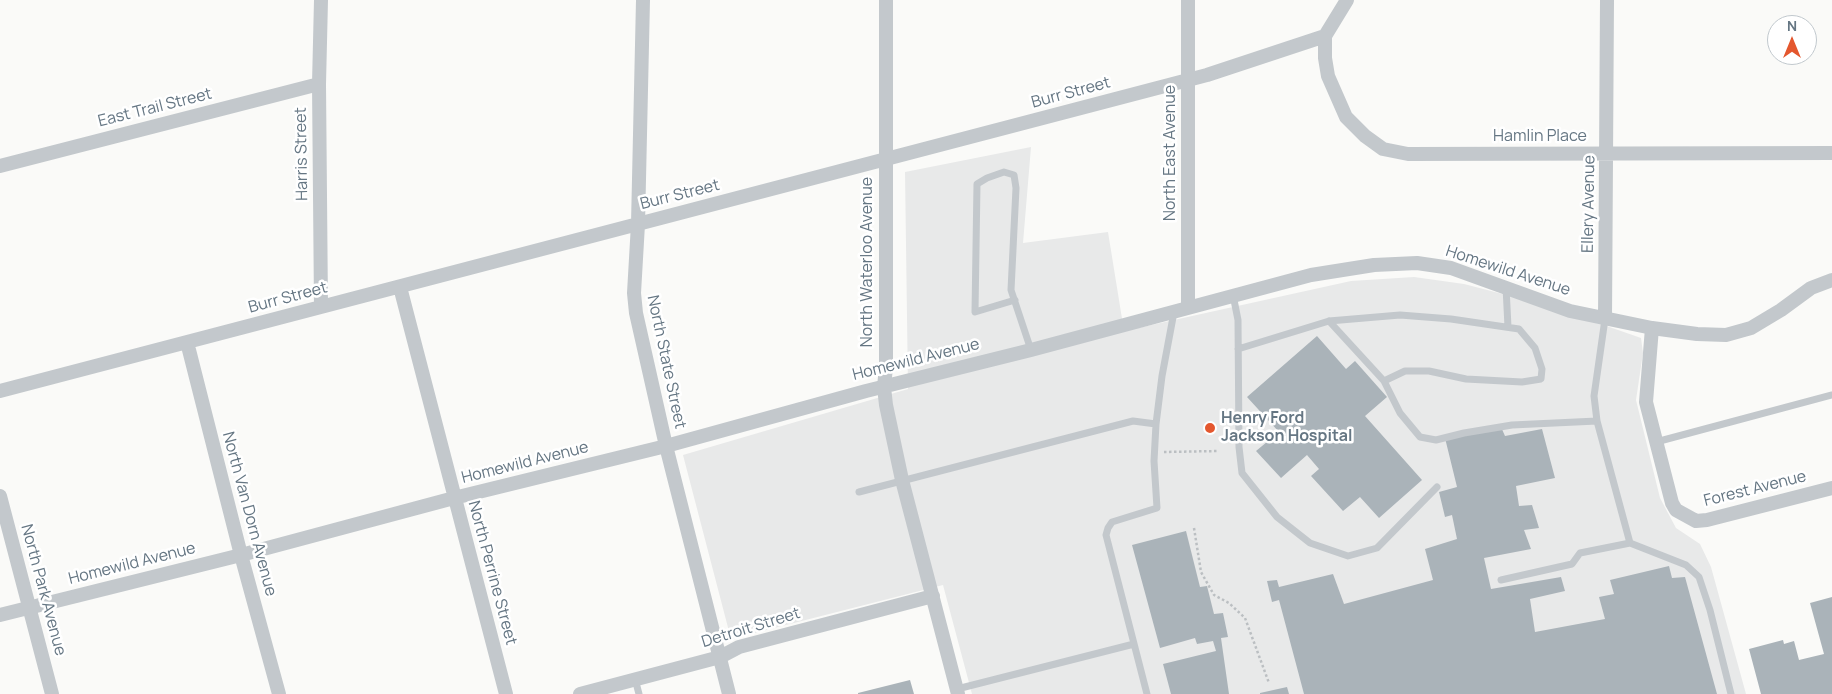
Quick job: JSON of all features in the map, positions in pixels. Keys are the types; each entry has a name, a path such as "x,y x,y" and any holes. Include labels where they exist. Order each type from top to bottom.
{"street":[{"name":"Harris Street","path":"321,0 319,84 321,307"},
{"name":"North State Street","path":"642,0 638,224 634,293 636,313 666,446 729,694"},
{"name":"North Waterloo Avenue","path":"886,0 886,367 884,387 902,480 957,691"},
{"name":"North East Avenue","path":"1188,0 1188,307"},
{"path":"1325,36 1347,0"},
{"name":"Ellery Avenue","path":"1605,318 1607,0"},
{"name":"Burr Street","path":"0,391 1188,80 1325,36"},
{"name":"Hamlin Place","path":"1325,36 1324,58 1328,76 1346,117 1365,136 1383,149 1408,154 1832,153"},
{"name":"East Trail Street","path":"0,166 319,84"},
{"name":"Homewild Avenue","path":"0,616 241,555 454,498 666,446 1311,275 1374,265 1417,263 1451,268 1506,286 1570,311 1652,328 1697,334 1726,335 1751,328 1782,310 1811,288 1832,280"},
{"name":"North Perrine Street","path":"400,287 506,694"},
{"path":"1652,328 1646,402 1656,442"},
{"name":"North Van Dorn Avenue","path":"187,342 241,555 279,694"},
{"name":"Forest Avenue","path":"1656,442 1672,503 1676,510 1696,521 1707,520 1832,488"},
{"name":"North Park Avenue","path":"0,496 52,694"},
{"name":"Detroit Street","path":"589,693 720,657 739,647 933,596"}],"lane":[{"path":"1014,300 975,312 977,184 1004,172 1014,175 1016,188 1011,290 1030,350"},
{"path":"1506,286 1508,327"},
{"path":"1233,295 1238,320 1239,452 1242,473 1277,517 1310,544 1348,556 1377,548 1436,487"},
{"path":"1147,694 1106,535 1112,522 1157,508 1154,452 1156,424 1162,376 1174,312"},
{"path":"1238,350 1329,322 1400,315 1450,319 1519,329 1535,348 1542,369 1541,379 1522,382 1466,379 1429,371 1405,371 1384,381"},
{"path":"1605,318 1594,396 1597,422 1630,542"},
{"path":"1329,322 1384,381 1400,413 1420,437 1436,440 1512,425 1597,422"},
{"path":"1656,442 1832,395"},
{"path":"859,492 1133,421 1156,424"},
{"path":"1501,580 1572,564 1580,553 1630,542 1686,565 1699,577 1710,610 1731,694"},
{"path":"957,691 1134,644"},
{"path":"635,679 639,694"}],"path":[{"path":"1154,452 1219,451"},
{"path":"1194,528 1201,572 1214,595 1229,603 1245,618 1269,683"}],"shaded area":[{"name":"Henry Ford Jackson Hospital","path":"1031,147 1023,243 1108,232 1124,331 1351,281 1414,277 1464,284 1549,306 1641,338 1643,353 1636,400 1660,498 1676,528 1700,544 1711,567 1746,694 972,694 943,585 731,639 683,455 908,389 905,172"}],"building":[{"path":"1317,336 1346,369 1355,361 1387,397 1365,416 1422,480 1379,518 1360,497 1343,511 1311,476 1319,469 1307,455 1281,478 1256,451 1279,432 1247,397"},
{"path":"1501,427 1505,436 1542,429 1555,478 1516,486 1519,506 1532,505 1539,528 1524,530 1531,549 1484,558 1491,589 1561,577 1565,591 1530,599 1535,632 1605,619 1599,597 1614,594 1610,580 1669,566 1672,578 1685,577 1717,694 1304,694 1279,600 1272,602 1267,581 1277,580 1279,587 1333,574 1344,604 1433,580 1425,549 1457,539 1452,515 1445,517 1439,492 1457,487 1445,438"},
{"path":"1186,531 1200,587 1207,586 1214,614 1223,613 1228,637 1221,638 1229,694 1171,694 1163,664 1216,651 1213,641 1197,644 1195,638 1160,648 1132,545"},
{"path":"1832,597 1832,694 1761,694 1749,649 1783,640 1784,644 1794,641 1799,660 1824,654 1810,603"},
{"path":"910,680 914,694 858,694 858,693"},
{"path":"1287,687 1289,694 1260,694 1260,693"}],"place":[{"name":"Henry Ford Jackson Hospital","path":"1210,428"}]}
